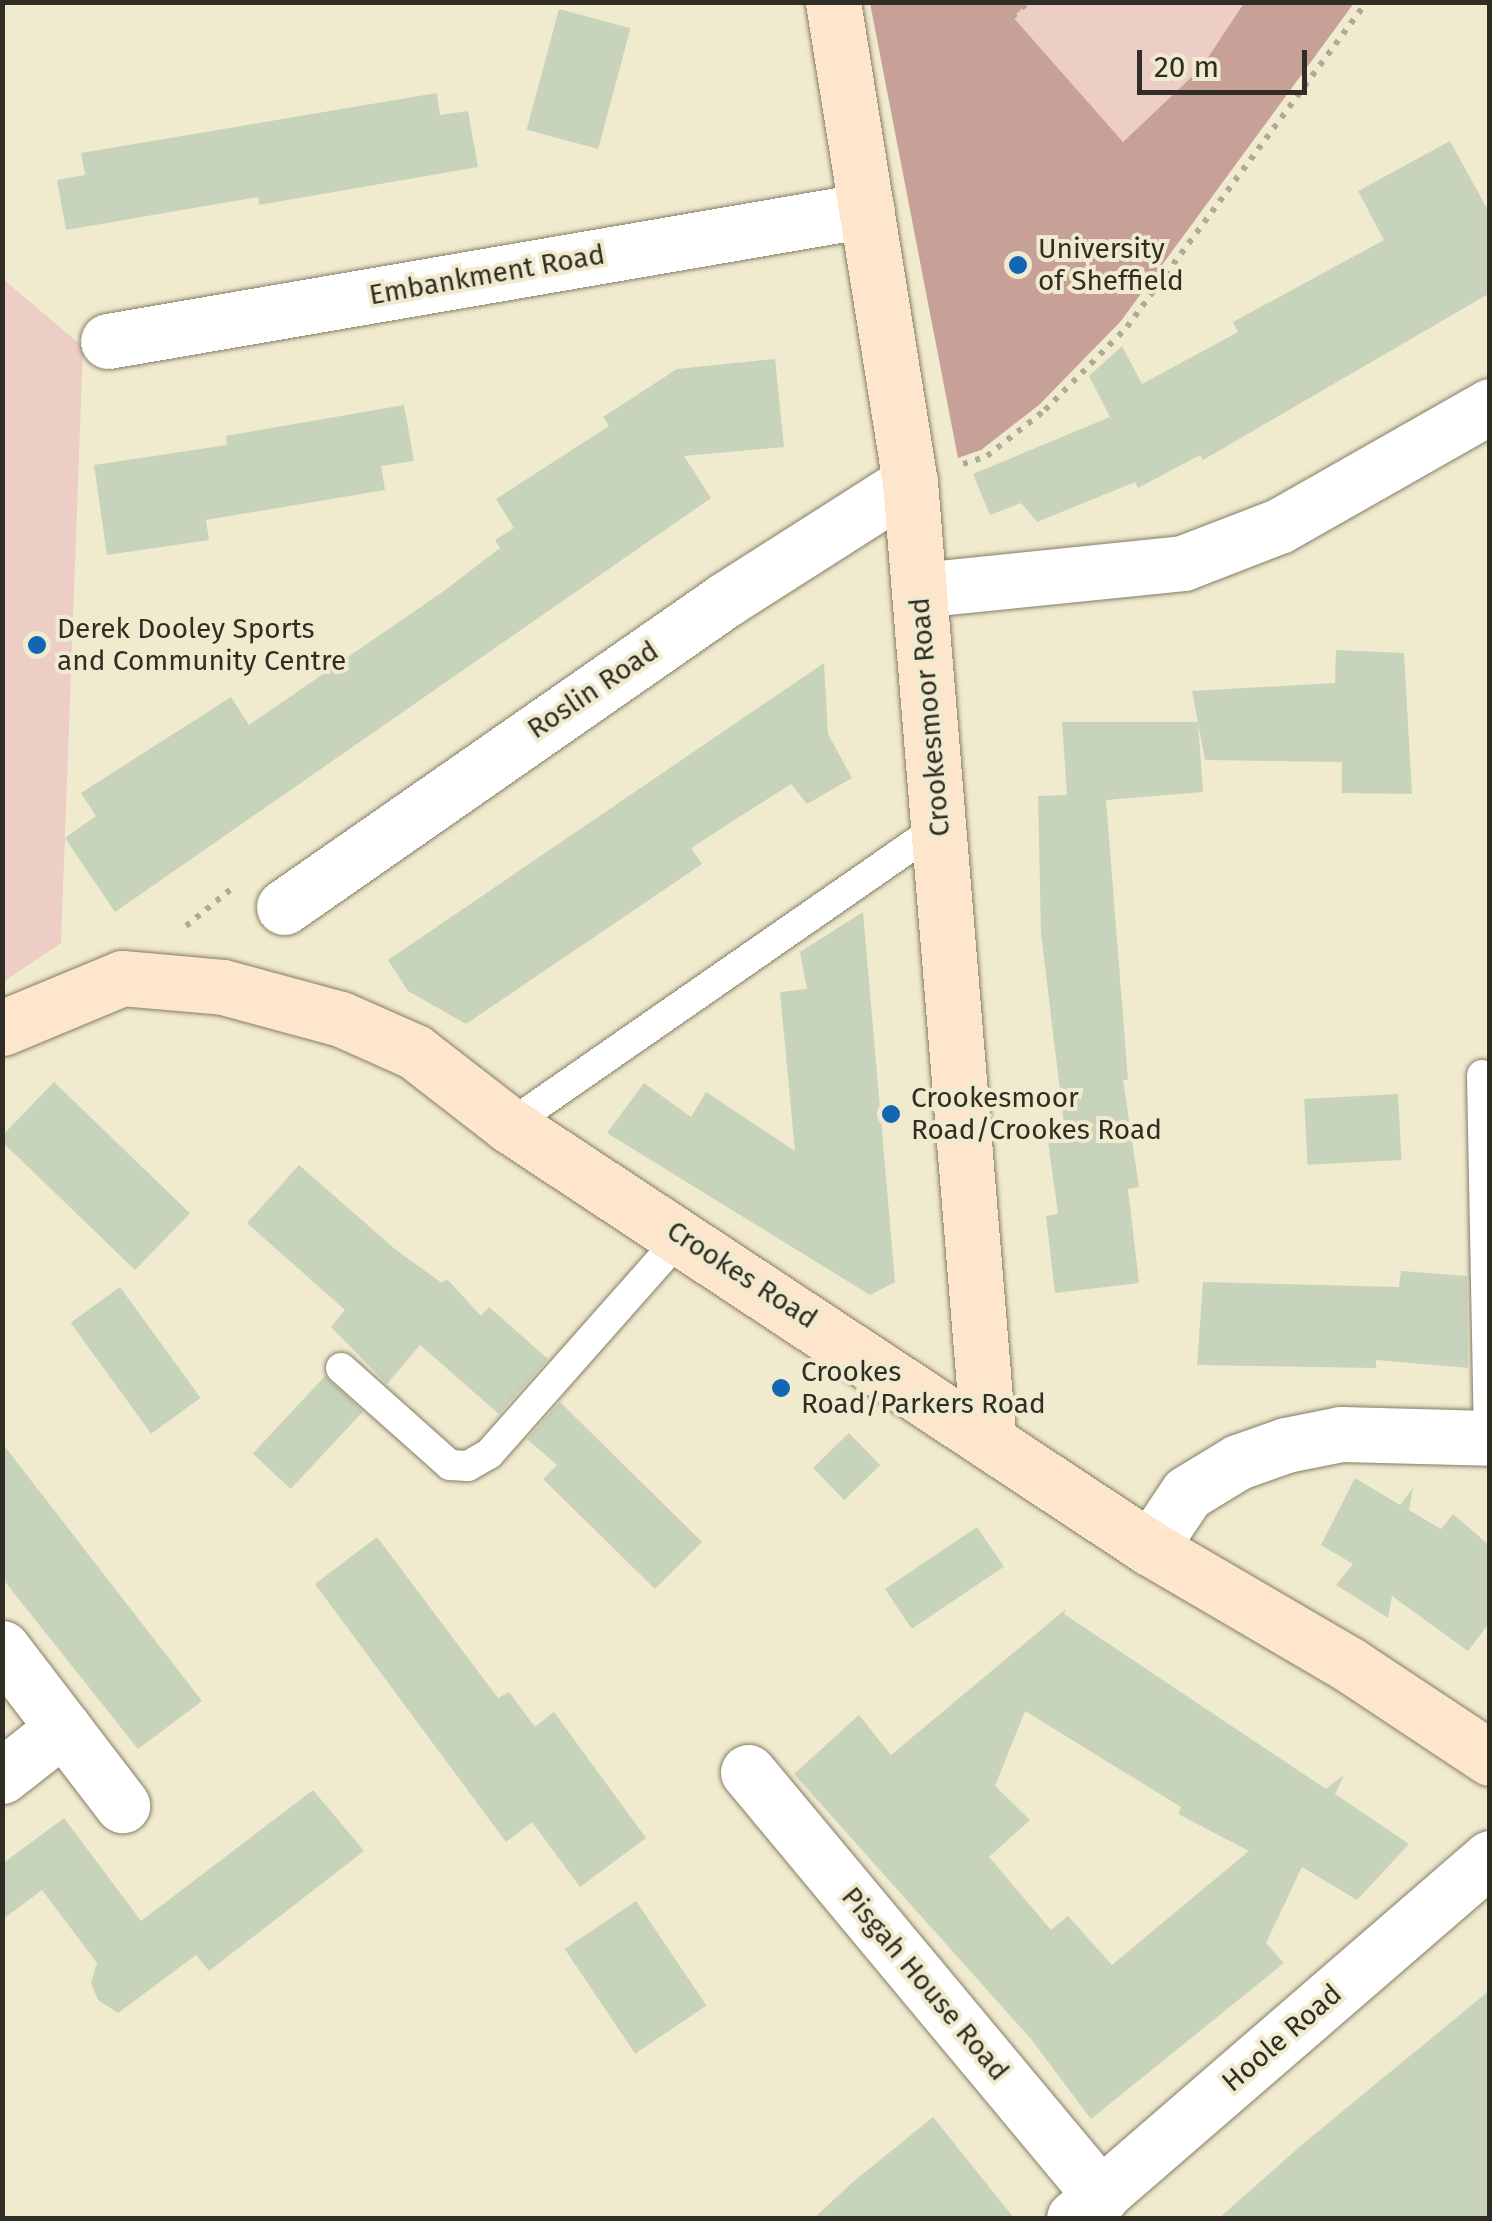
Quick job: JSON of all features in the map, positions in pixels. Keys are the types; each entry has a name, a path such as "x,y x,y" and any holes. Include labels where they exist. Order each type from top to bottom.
{"street":[{"name":"Crookesmoor Road","path":"833,2 910,482 988,1436"},
{"name":"Embankment Road","path":"108,341 867,210"},
{"path":"919,590 1183,564 1280,526 1490,406"},
{"name":"Roslin Road","path":"284,907 725,600 910,482"},
{"name":"Crookes Road","path":"2,1028 122,978 223,986 340,1019 415,1052 509,1125 988,1436 1150,1548 1350,1666 1490,1758"},
{"path":"1150,1548 1187,1493 1238,1462 1340,1434 1489,1438"},
{"path":"2,1648 122,1804"},
{"path":"2,1776 63,1728"},
{"name":"Pisgah House Road","path":"748,1772 1088,2207"},
{"name":"Hoole Road","path":"1088,2207 1490,1858"}],"lane":[{"path":"509,1125 940,826"},
{"path":"1482,1075 1489,1438"},
{"path":"342,1368 450,1465 468,1466 488,1454 682,1236"}],"path":[{"path":"1012,17 1028,2"},
{"path":"986,456 1045,410 1127,327 1367,2"}],"shaded area":[{"name":"University of Sheffield","path":"870,3 1028,3 1013,17 1123,142 1201,68 1244,3 1354,3 1121,321 1039,405 981,450 958,458"},
{"path":"1028,3 1244,3 1201,68 1123,142 1012,17"},
{"name":"Derek Dooley Sports and Community Centre","path":"3,279 83,347 61,943 3,982"}],"building":[{"path":"559,9 630,28 598,149 527,130"},
{"path":"437,93 440,115 468,111 478,167 259,205 258,197 66,230 57,180 85,175 81,153"},
{"path":"1450,141 1490,214 1490,293 1203,460 1200,455 1138,488 1135,482 1037,522 1021,503 990,515 973,474 1110,417 1089,376 1122,346 1142,384 1238,332 1233,322 1384,240 1358,191"},
{"path":"775,359 784,447 684,456 711,498 115,912 65,838 96,816 81,793 231,697 249,725 444,591 500,548 495,540 514,528 496,499 609,426 603,417 677,369"},
{"path":"404,405 414,461 381,466 385,490 206,520 209,540 107,555 94,465 227,445 226,436"},
{"path":"1336,650 1404,653 1412,794 1342,793 1342,762 1205,760 1192,691 1335,683"},
{"path":"824,663 828,734 852,778 807,804 791,784 691,848 702,864 466,1024 408,991 388,960"},
{"path":"1062,722 1198,722 1203,792 1106,800 1128,1080 1123,1080 1139,1187 1128,1189 1139,1283 1055,1293 1046,1216 1058,1214 1046,1127 1064,1124 1041,933 1038,796 1067,795"},
{"path":"863,912 895,1282 870,1295 607,1133 644,1083 691,1117 706,1092 795,1151 780,992 807,989 800,952"},
{"path":"54,1082 190,1213 135,1270 2,1142 2,1136"},
{"path":"1398,1094 1401,1160 1308,1165 1304,1099"},
{"path":"299,1165 396,1250 442,1283 447,1279 481,1316 489,1307 548,1359 499,1414 420,1345 387,1384 331,1327 345,1310 247,1223"},
{"path":"1401,1271 1467,1276 1468,1368 1376,1360 1376,1368 1197,1365 1203,1282 1399,1287"},
{"path":"120,1287 201,1398 151,1434 71,1323"},
{"path":"325,1376 363,1411 291,1489 253,1454"},
{"path":"560,1402 702,1542 655,1589 543,1479 557,1465 527,1439"},
{"path":"849,1433 880,1465 844,1500 813,1468"},
{"path":"2,1443 202,1701 138,1749 2,1578"},
{"path":"1355,1478 1400,1505 1413,1488 1409,1510 1441,1529 1453,1514 1490,1546 1490,1622 1468,1651 1392,1596 1388,1618 1336,1585 1353,1564 1321,1545"},
{"path":"977,1527 1004,1567 912,1629 885,1589"},
{"path":"377,1537 498,1698 509,1692 535,1727 554,1712 646,1838 580,1887 532,1822 506,1842 315,1584"},
{"path":"1066,1609 1064,1614 1326,1789 1344,1775 1335,1794 1409,1844 1357,1900 1302,1867 1266,1943 1284,1963 1091,2119 1031,2039 794,1774 859,1715 891,1755","holes":["1025,1711 1181,1807 1178,1814 1249,1851 1112,1965 1068,1916 1051,1930 989,1857 1030,1820 995,1786"]},
{"path":"313,1790 364,1851 209,1971 196,1955 118,2013 98,2000 91,1983 97,1963 42,1890 2,1920 2,1864 64,1818 141,1921"},
{"path":"636,1901 706,2005 635,2054 565,1949"},
{"path":"1490,1990 1490,2218 1219,2218 1304,2143"},
{"path":"933,2117 1014,2218 814,2218 853,2182"}],"place":[{"name":"University of Sheffield","path":"1018,265"},
{"name":"Derek Dooley Sports and Community Centre","path":"37,645"},
{"name":"Crookesmoor Road/Crookes Road","path":"891,1114"},
{"name":"Crookes Road/Parkers Road","path":"781,1388"}]}
